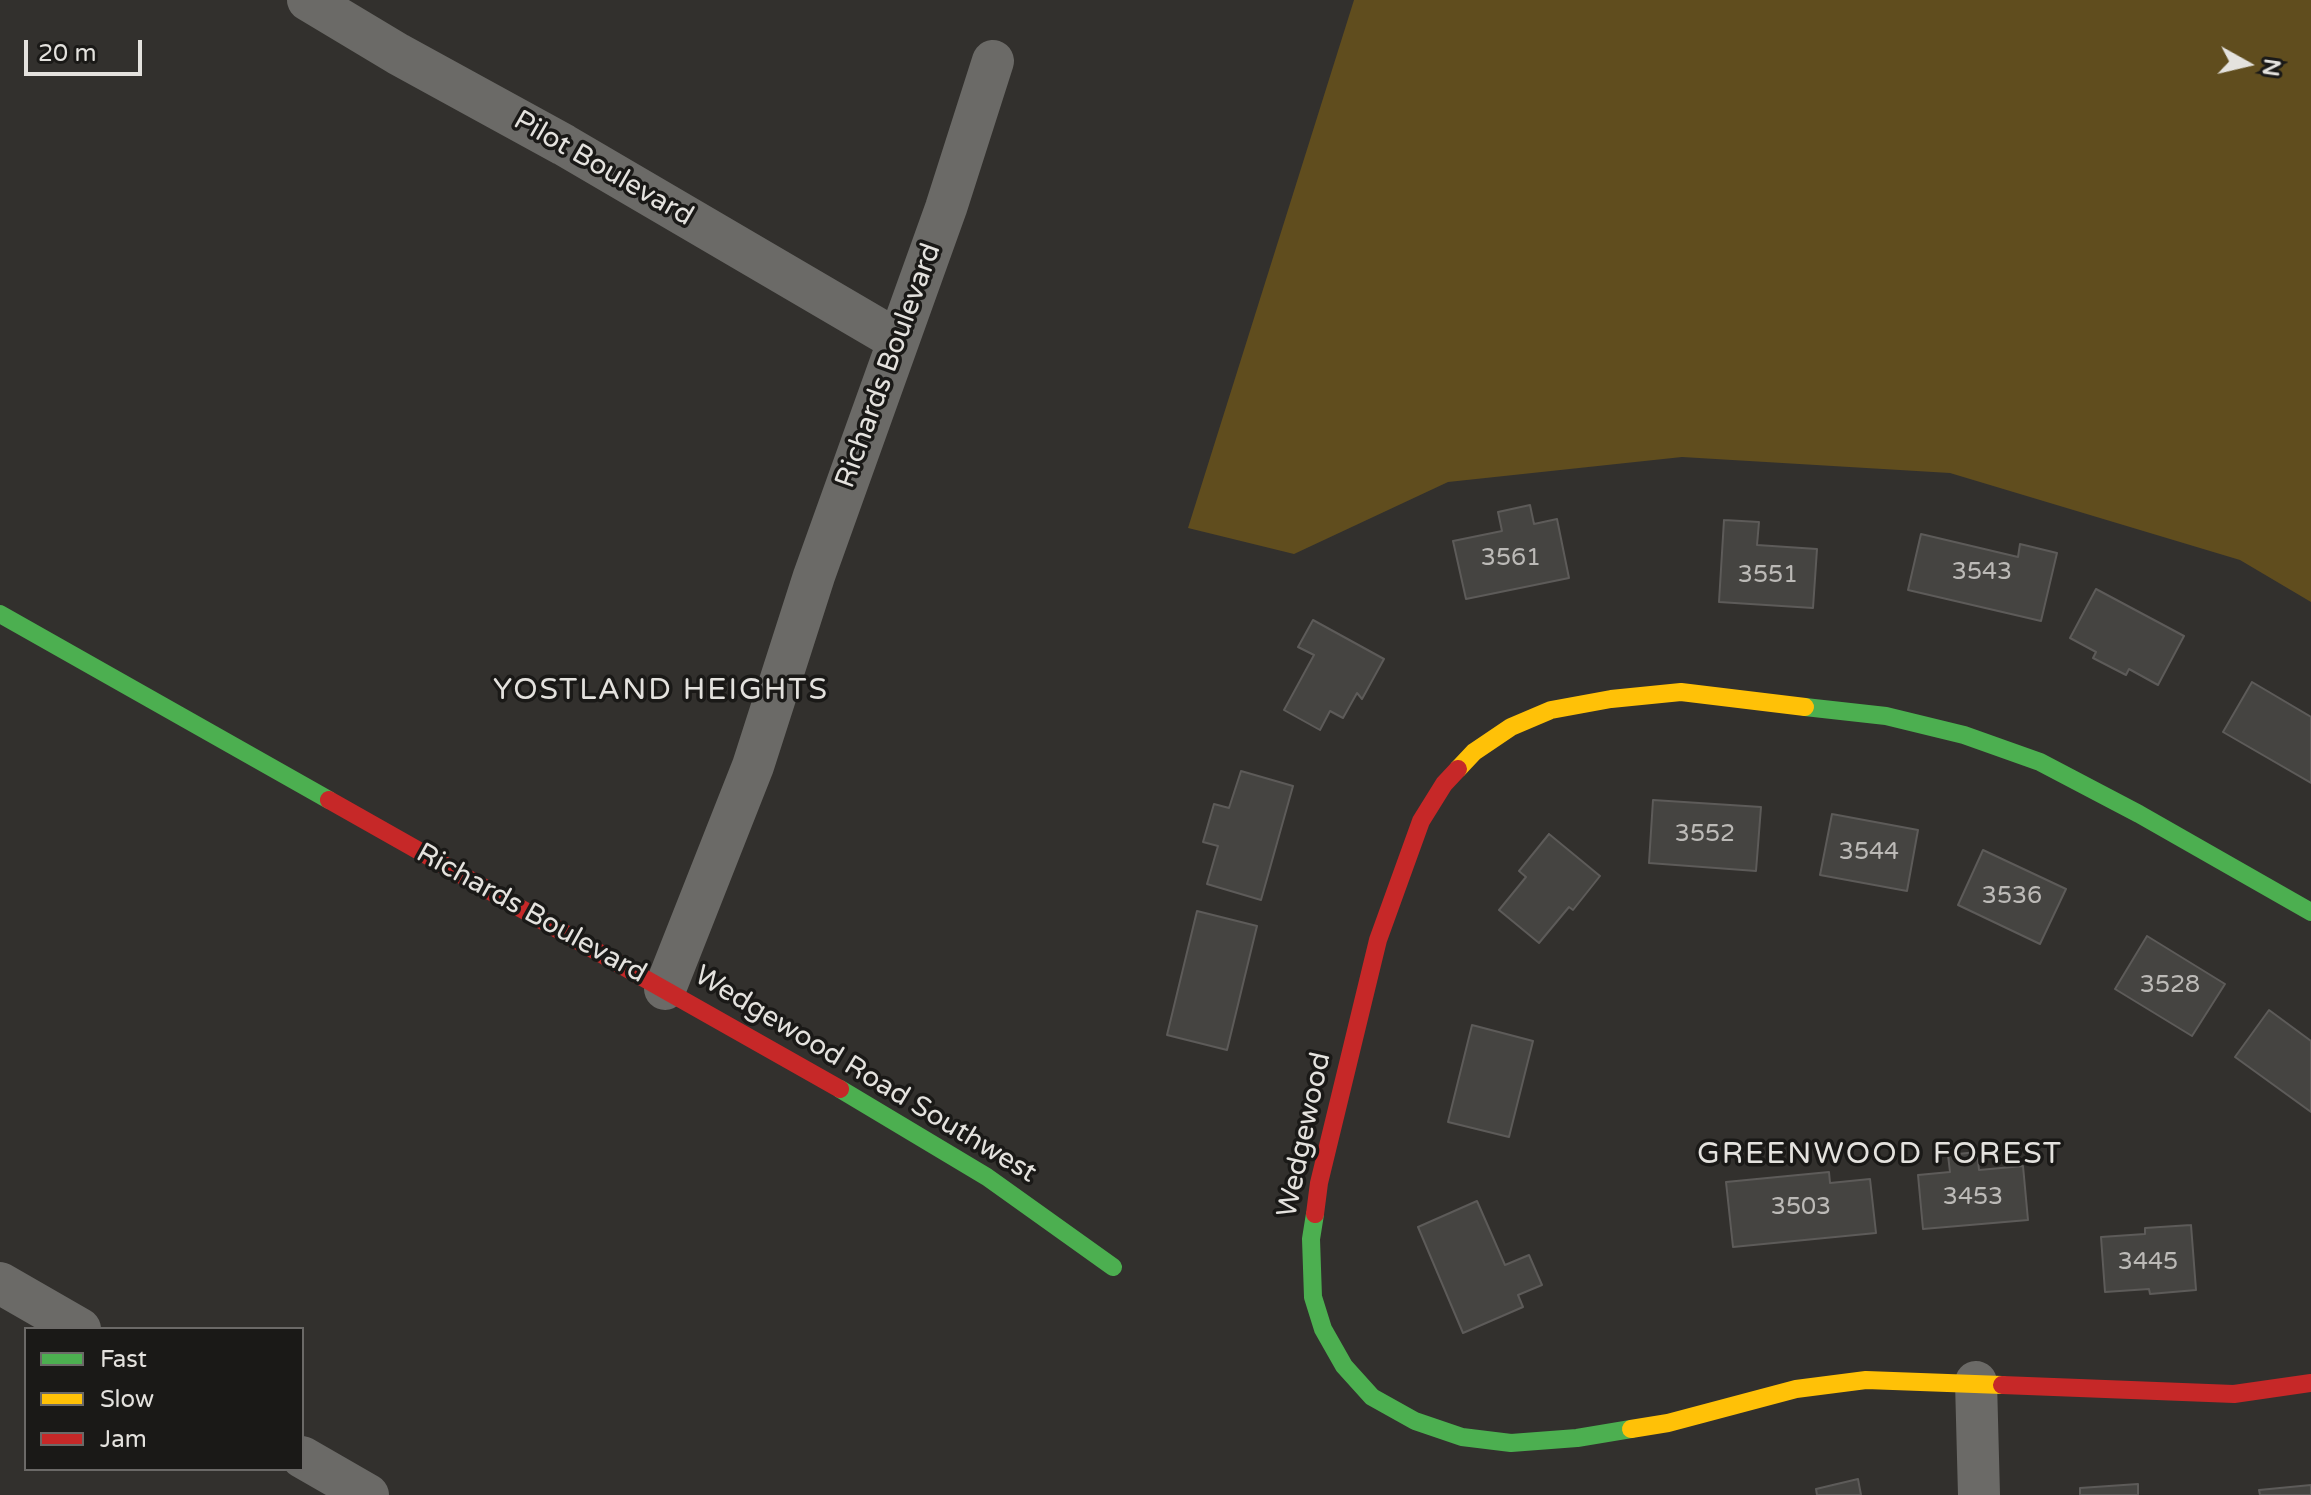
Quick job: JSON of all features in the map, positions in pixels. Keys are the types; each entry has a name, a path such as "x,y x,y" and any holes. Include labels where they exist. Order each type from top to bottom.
{"street":[{"name":"Pilot Boulevard","path":"308,0 398,54 564,145 897,340"},
{"name":"Richards Boulevard","path":"0,614 665,989 753,766 814,576 946,208 993,61"},
{"name":"Wedgewood","path":"1976,1382 1866,1380 1810,1387 1668,1423 1577,1438 1511,1443 1462,1437 1415,1421 1372,1397 1344,1366 1323,1329 1313,1297 1311,1239 1319,1183 1378,940 1421,821 1444,784 1474,752 1511,727 1551,710 1611,699 1681,692 1886,716 1964,735 2040,762 2139,814 2311,912"},
{"name":"Wedgewood Road Southwest","path":"665,989 975,1169 1113,1267"},
{"path":"0,1283 77,1327"},
{"path":"1979,1495 1976,1382 2234,1394 2311,1383"},
{"path":"304,1458 368,1495"}],"shaded area":[{"path":"1354,0 2311,0 2311,602 2240,560 1950,473 1682,457 1448,482 1294,554 1188,528"}],"building":[{"path":"1530,505 1534,524 1557,519 1569,578 1466,599 1453,541 1502,531 1498,512"},
{"path":"1724,520 1759,522 1757,545 1817,549 1813,608 1719,602"},
{"path":"1921,534 2018,557 2020,544 2057,553 2041,621 1908,590"},
{"path":"2096,589 2184,636 2158,685 2129,669 2126,675 2093,658 2096,652 2070,638"},
{"path":"1313,620 1384,659 1362,699 1357,693 1343,718 1330,711 1320,730 1284,710 1314,655 1298,647"},
{"path":"2252,682 2311,717 2311,783 2223,732"},
{"path":"1241,771 1293,786 1261,900 1207,884 1218,846 1203,842 1214,804 1229,808"},
{"path":"1653,800 1761,807 1756,871 1649,863"},
{"path":"1832,814 1918,830 1907,891 1820,875"},
{"path":"1549,834 1600,876 1573,910 1569,907 1539,943 1499,910 1526,877 1519,871"},
{"path":"1983,850 2066,889 2040,944 1958,905"},
{"path":"1197,911 1257,926 1227,1050 1167,1035"},
{"path":"2147,936 2225,984 2192,1036 2115,989"},
{"path":"2269,1010 2311,1041 2311,1112 2235,1057"},
{"path":"1472,1025 1533,1041 1509,1137 1448,1122"},
{"path":"1977,1152 1979,1170 2023,1166 2028,1220 1923,1229 1918,1175 1950,1172 1948,1155"},
{"path":"1829,1172 1830,1183 1870,1179 1876,1233 1733,1247 1726,1182"},
{"path":"1477,1201 1505,1265 1529,1255 1542,1285 1518,1295 1523,1307 1463,1333 1418,1227"},
{"path":"2191,1225 2196,1290 2150,1294 2149,1289 2105,1292 2101,1237 2145,1234 2145,1228"},
{"path":"1858,1479 1861,1495 1817,1495 1816,1489"},
{"path":"2138,1484 2138,1495 2080,1495 2080,1488"},
{"path":"2311,1485 2311,1495 2260,1495 2259,1490"}],"traffic: fast":[{"path":"0,614 329,800"},
{"path":"1805,707 1886,716 1964,735 2040,762 2139,814 2311,912"},
{"path":"840,1089 987,1177 1113,1267"},
{"path":"1315,1214 1311,1239 1313,1297 1323,1329 1344,1366 1372,1397 1415,1421 1462,1437 1511,1443 1577,1438 1631,1429"}],"traffic: slow":[{"path":"1458,769 1474,752 1511,727 1551,710 1611,699 1681,692 1805,707"},
{"path":"1631,1429 1668,1423 1796,1389 1866,1380 2002,1385"}],"traffic: jam":[{"path":"1315,1214 1319,1183 1378,940 1421,821 1444,784 1458,769"},
{"path":"329,800 840,1089"},
{"path":"2002,1385 2234,1394 2311,1383"}],"district":[{"name":"YOSTLAND HEIGHTS","path":"661,691"},
{"name":"GREENWOOD FOREST","path":"1880,1155"}]}
